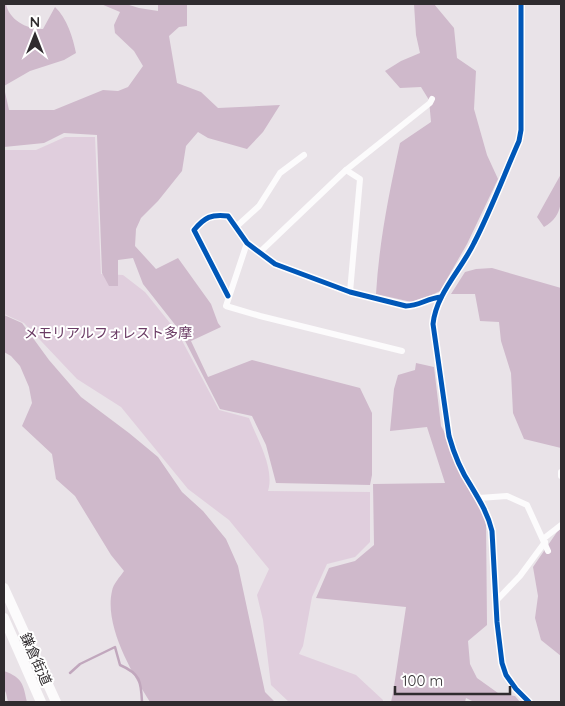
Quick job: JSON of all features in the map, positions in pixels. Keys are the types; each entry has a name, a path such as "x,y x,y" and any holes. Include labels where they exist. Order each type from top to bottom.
{"main road":[{"name":"鎌倉街道","path":"4,588 56,702"},
{"name":"鎌倉街道","path":"4,618 42,702"}],"street":[{"path":"521,4 521,130 519,141 474,244 441,297 434,314 433,324 449,436 457,460 490,520 499,646 504,669 506,675 528,702"},
{"path":"259,253 346,170 430,103 432,99"},
{"path":"236,226 259,206 280,174 304,155"},
{"path":"346,170 360,179 350,292"},
{"path":"228,296 194,230 201,222 216,215 228,216 247,242 275,264 350,292 406,306 414,306 441,297"},
{"path":"247,242 226,306 402,351"},
{"path":"479,498 507,496 527,506 548,552"},
{"path":"496,601 520,576 544,541 561,525"}],"green space":[{"name":"メモリアルフォレスト多摩","path":"65,137 95,137 101,274 123,275 145,292 178,333 219,410 249,418 267,463 270,482 268,491 370,492 370,542 355,557 327,564 312,597 303,646 299,654 356,675 383,702 289,702 271,685 263,620 257,595 269,569 229,520 188,489 121,407 77,379 24,323 4,314 4,150 36,150"}],"shaded area":[{"path":"4,4 6,4 11,15 20,23 37,29 43,29 55,7 66,22 76,53 64,60 30,71 4,86"},
{"path":"101,4 126,4 158,11 158,4 187,4 187,26 179,27 169,36 177,83 201,92 218,108 280,105 263,132 247,149 208,138 198,132 186,146 182,171 158,201 141,218 136,229 135,246 156,269 178,258 211,304 221,327 191,341 208,377 252,360 360,388 372,413 372,475 370,485 276,483 266,445 252,416 220,409 180,331 143,284 133,258 118,260 118,286 109,286 102,273 97,135 64,133 44,143 4,147 4,92 9,110 54,110 103,90 118,91 128,87 143,66 134,51 115,33 114,25 120,12"},
{"path":"414,4 434,4 454,28 457,58 476,71 474,109 487,155 498,179 467,244 440,291 416,303 376,294 385,218 400,143 431,122 429,100 421,87 400,88 385,71 401,61 420,53 416,35"},
{"path":"561,174 559,211 556,217 544,227 537,217"},
{"path":"492,268 561,288 561,448 524,439 513,413 511,373 501,341 499,322 480,321 475,294 451,294 465,272"},
{"path":"4,315 22,323 49,360 81,397 158,457 182,492 203,511 226,539 238,566 265,692 275,702 150,702 121,649 112,619 113,588 124,571 111,555 75,496 56,479 52,454 22,426 32,403 29,387 20,366 11,356 4,352"},
{"path":"416,363 434,367 441,426 459,458 486,519 487,625 468,641 470,664 477,678 498,693 515,696 520,702 474,702 466,698 465,702 391,702 406,607 316,598 329,568 355,561 374,545 373,484 445,483 427,427 390,431 394,389 398,375 415,370"},
{"path":"561,528 561,656 541,640 535,618 538,596 533,567"},
{"path":"4,671 19,679 27,702 8,702 4,689"}],"waterway":[{"path":"70,673 80,664 115,647 120,665 127,668 138,679 142,702"}],"cycle path":[{"path":"521,4 521,130 519,141 480,231 439,302 433,324 449,436 458,462 483,508 492,531 497,622 502,663 506,675 529,702"},
{"path":"228,296 194,230 205,219 213,216 228,216 247,243 275,264 350,292 406,306 441,297"}]}
